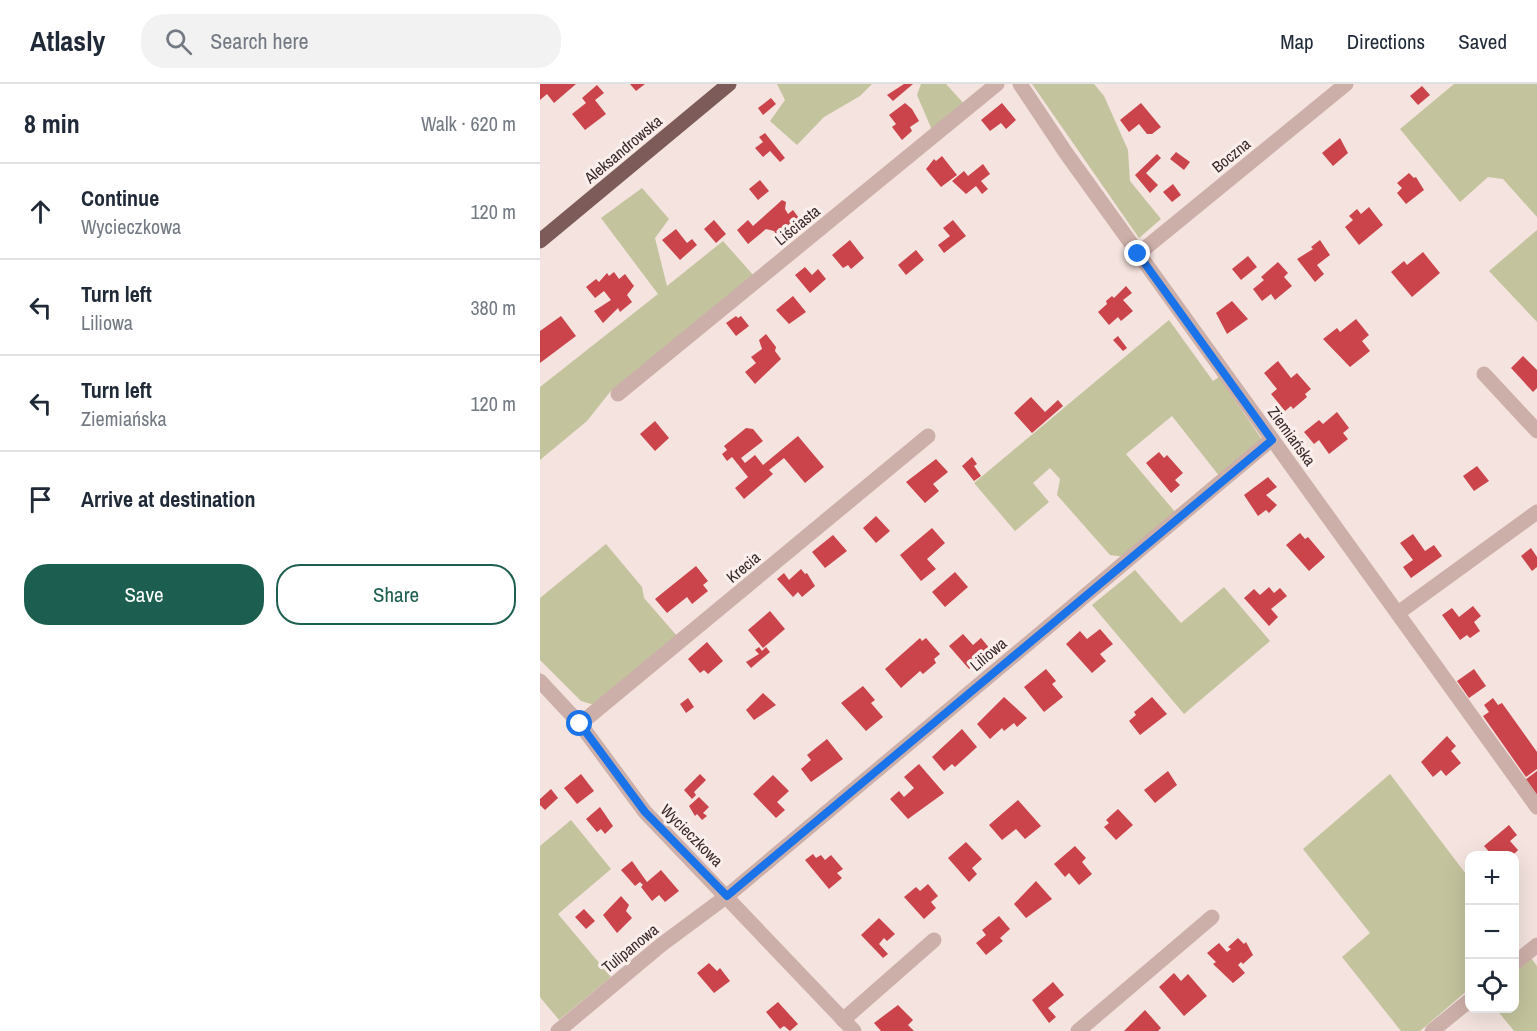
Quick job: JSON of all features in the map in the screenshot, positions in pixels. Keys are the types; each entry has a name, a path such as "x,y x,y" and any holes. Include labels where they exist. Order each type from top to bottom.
{"main road":[{"name":"Aleksandrowska","path":"540,241 729,84"}],"street":[{"name":"Liściasta","path":"618,394 998,84"},
{"name":"Ziemiańska","path":"1020,84 1138,254 1537,807"},
{"name":"Boczna","path":"1138,254 1346,84"},
{"path":"1484,374 1537,431"},
{"name":"Krecia","path":"580,724 928,436"},
{"name":"Liliowa","path":"727,896 1272,440"},
{"path":"1398,613 1537,512"},
{"name":"Wycieczkowa","path":"540,681 580,724 645,812 848,1025"},
{"name":"Tulipanowa","path":"558,1031 661,945 727,896"},
{"path":"1078,1031 1212,917"},
{"path":"848,1025 934,940"},
{"path":"1519,960 1537,945"},
{"path":"1432,1031 1465,1004"}],"green space":[{"path":"777,84 872,84 860,96 824,117 797,145 770,121 785,100"},
{"path":"921,84 946,84 965,105 932,130 917,95"},
{"path":"1032,84 1094,84 1104,96 1128,150 1130,181 1161,219 1139,238"},
{"path":"1454,84 1537,84 1537,217 1503,179 1488,177 1460,202 1400,129"},
{"path":"642,188 669,219 655,238 667,286 723,241 754,276 610,392 587,421 540,460 540,387 658,294 601,218"},
{"path":"1537,230 1537,322 1489,271"},
{"path":"1169,320 1213,381 1219,377 1263,441 1220,477 1172,416 1126,454 1176,513 1125,557 1110,555 1057,495 1060,479 1050,468 1033,483 1049,502 1015,531 974,483"},
{"path":"606,544 642,587 644,598 677,636 594,705 581,701 540,660 540,598"},
{"path":"1135,570 1181,623 1224,587 1270,641 1184,714 1092,605"},
{"path":"1390,774 1465,873 1465,992 1420,1031 1401,1031 1342,957 1370,933 1303,849"},
{"path":"571,820 611,869 558,914 611,977 559,1020 540,997 540,846"},
{"path":"1531,958 1537,966 1537,1031 1514,1031 1499,1013 1519,1013 1519,968"}],"building":[{"path":"540,84 576,84 554,103 547,94 540,100"},
{"path":"630,84 645,84 636,91"},
{"path":"904,84 913,84 893,101 887,95"},
{"path":"597,85 604,93 595,100 606,114 585,130 572,114 586,103 582,98"},
{"path":"1422,86 1430,95 1418,105 1410,96"},
{"path":"771,98 776,104 763,115 758,108"},
{"path":"905,103 912,109 919,121 910,127 912,131 902,140 892,127 896,124 889,115"},
{"path":"1002,103 1016,120 1006,129 1001,123 990,131 981,120"},
{"path":"1141,103 1161,127 1152,134 1147,134 1139,124 1129,132 1120,120"},
{"path":"765,133 785,158 780,162 770,151 763,157 755,148 763,142 759,137"},
{"path":"1340,138 1348,153 1333,166 1322,153"},
{"path":"1176,152 1190,162 1184,170 1170,159"},
{"path":"1157,154 1161,158 1146,173 1158,185 1150,193 1135,175"},
{"path":"942,156 957,175 941,187 926,169 934,159 936,161"},
{"path":"983,164 990,174 981,181 988,189 982,194 976,186 966,194 952,181 964,171 968,176"},
{"path":"1409,173 1414,178 1416,177 1424,190 1406,204 1397,193 1402,188 1397,183"},
{"path":"760,180 769,191 758,200 749,189"},
{"path":"1173,184 1181,195 1172,202 1163,192"},
{"path":"782,200 786,202 785,209 788,214 793,210 802,222 780,240 774,231 766,229 748,244 737,230 748,220 753,226"},
{"path":"1369,207 1383,225 1359,245 1345,227 1353,220 1349,216 1357,209 1361,214"},
{"path":"714,220 726,234 716,243 704,229"},
{"path":"953,220 966,236 944,253 938,245 950,236 943,228"},
{"path":"676,229 687,243 692,239 697,245 680,260 662,240"},
{"path":"850,240 864,258 851,269 848,265 843,268 832,255"},
{"path":"1320,240 1330,255 1317,265 1324,274 1315,282 1297,259 1313,249 1311,247"},
{"path":"916,250 924,260 906,275 898,265"},
{"path":"1423,252 1440,273 1412,297 1391,272 1404,261 1407,265"},
{"path":"1248,256 1257,267 1241,280 1232,269"},
{"path":"1278,262 1288,273 1284,277 1292,286 1275,300 1271,294 1262,301 1253,289 1264,280 1261,277"},
{"path":"805,267 812,275 818,269 826,279 810,293 795,275"},
{"path":"614,272 619,279 625,274 634,286 627,295 632,302 620,312 618,308 603,323 594,311 611,300 604,291 595,298 586,287 596,279 599,282 607,273 609,276"},
{"path":"1126,286 1132,293 1123,300 1133,311 1121,321 1118,317 1109,325 1098,312 1107,304 1106,301 1112,296 1114,298"},
{"path":"793,296 806,312 789,324 776,310"},
{"path":"1232,301 1248,319 1227,334 1216,313"},
{"path":"561,316 576,336 540,363 540,331"},
{"path":"736,316 738,318 741,316 749,326 736,336 726,323"},
{"path":"1356,319 1369,335 1362,341 1370,351 1350,367 1323,339 1337,328 1340,332"},
{"path":"766,334 776,347 775,351 781,359 755,384 745,372 756,363 751,357 762,349 759,340"},
{"path":"1118,336 1127,348 1123,351 1113,340"},
{"path":"1523,356 1537,370 1537,388 1533,392 1511,368"},
{"path":"1278,361 1291,378 1297,373 1311,389 1305,394 1307,397 1293,409 1291,406 1285,411 1271,394 1277,389 1264,373"},
{"path":"1031,397 1045,412 1058,400 1063,406 1032,433 1014,413"},
{"path":"1337,412 1349,428 1343,433 1348,439 1329,454 1319,440 1314,444 1304,432 1319,420 1323,424"},
{"path":"655,421 669,438 655,451 640,434"},
{"path":"746,428 753,429 763,441 741,458 745,463 755,455 763,465 798,436 824,467 805,483 784,458 769,470 773,474 744,499 735,488 748,477 732,457 727,461 722,454 727,450 724,446"},
{"path":"1159,452 1164,458 1167,455 1183,473 1175,480 1180,485 1171,493 1146,463"},
{"path":"972,457 977,464 974,466 981,476 974,481 962,466"},
{"path":"936,459 948,472 933,484 939,491 925,503 906,482"},
{"path":"1477,466 1489,481 1474,491 1463,476"},
{"path":"1268,477 1277,487 1266,495 1277,505 1269,513 1266,510 1258,516 1244,495"},
{"path":"876,516 890,531 876,543 863,528"},
{"path":"932,528 945,543 927,559 936,569 921,581 900,555"},
{"path":"1300,533 1305,539 1308,537 1325,557 1309,571 1286,545"},
{"path":"1413,534 1425,551 1434,545 1442,556 1411,578 1403,567 1413,560 1400,543"},
{"path":"833,535 847,551 825,568 812,552"},
{"path":"1531,548 1537,557 1537,567 1532,571 1521,556"},
{"path":"696,566 708,581 703,585 708,591 692,604 687,597 667,613 655,599"},
{"path":"801,569 805,574 807,573 815,586 802,597 798,592 793,597 777,579 784,573 789,580"},
{"path":"955,572 968,587 945,607 932,592"},
{"path":"1269,587 1274,593 1280,588 1287,596 1271,609 1278,617 1269,626 1244,598 1254,589 1260,595"},
{"path":"1473,606 1481,616 1474,622 1480,631 1470,638 1467,635 1460,640 1442,615 1452,608 1459,617"},
{"path":"770,611 785,629 763,648 748,630"},
{"path":"1100,629 1113,644 1100,654 1106,661 1092,673 1066,644 1080,631 1087,639"},
{"path":"963,634 973,645 981,638 991,650 969,669 949,646"},
{"path":"920,638 922,641 926,638 940,654 934,659 936,663 923,674 920,671 901,688 885,669"},
{"path":"707,642 723,661 708,674 704,670 700,673 688,659"},
{"path":"759,647 762,651 766,647 770,652 751,668 746,662 759,654 755,650"},
{"path":"1046,669 1056,681 1052,684 1063,697 1044,712 1024,687"},
{"path":"1474,669 1486,686 1469,698 1457,681"},
{"path":"863,686 875,700 871,703 883,717 866,731 841,703"},
{"path":"763,693 776,705 754,720 746,710"},
{"path":"1004,697 1027,718 1017,727 1014,723 1004,731 1002,728 990,739 977,724"},
{"path":"1152,697 1167,714 1140,735 1129,721 1136,715 1134,712"},
{"path":"688,698 694,707 686,713 680,704"},
{"path":"1493,698 1498,705 1502,703 1537,752 1537,769 1526,777 1483,716 1489,712 1484,705"},
{"path":"962,729 977,747 955,767 952,764 944,771 932,757"},
{"path":"1447,736 1456,746 1451,751 1461,763 1446,776 1441,770 1433,777 1421,762"},
{"path":"827,739 843,759 811,782 801,769 811,760 807,755"},
{"path":"919,764 944,793 908,819 890,799 899,791 904,797 914,788 904,777"},
{"path":"1168,771 1177,785 1155,803 1144,790"},
{"path":"1537,771 1537,796 1525,780"},
{"path":"581,774 594,791 577,804 564,788"},
{"path":"700,774 706,780 694,792 696,795 692,799 684,790"},
{"path":"773,775 789,791 777,802 785,810 776,818 753,794"},
{"path":"551,789 558,798 545,810 540,805 540,799"},
{"path":"699,797 709,807 703,813 707,816 702,820 697,814 695,816 689,806"},
{"path":"1018,800 1041,826 1025,839 1016,829 1002,840 989,825"},
{"path":"600,807 613,826 605,834 601,829 597,832 586,819"},
{"path":"1118,809 1133,825 1116,840 1104,827 1109,823 1106,820"},
{"path":"1509,825 1517,835 1510,841 1517,851 1488,851 1484,846"},
{"path":"966,842 982,859 972,868 977,874 969,882 948,858"},
{"path":"1075,846 1086,858 1082,862 1092,874 1079,885 1069,873 1065,877 1054,864"},
{"path":"813,854 816,858 821,855 825,860 831,855 843,869 837,873 842,878 829,889 805,860"},
{"path":"632,861 647,882 661,870 679,891 665,902 659,895 652,901 641,887 643,885 640,882 635,886 621,870"},
{"path":"1036,881 1052,899 1026,918 1014,904"},
{"path":"928,884 938,896 931,902 936,908 924,919 904,897 916,887 920,891"},
{"path":"621,896 629,905 626,911 632,918 617,933 603,915"},
{"path":"584,909 595,921 586,929 575,917"},
{"path":"999,916 1010,929 1000,938 1003,941 986,955 976,943 986,935 982,930"},
{"path":"879,918 895,934 887,941 884,938 879,944 888,954 883,958 861,935"},
{"path":"1238,938 1244,944 1246,942 1253,955 1243,964 1241,962 1238,965 1245,973 1233,983 1213,964 1216,962 1207,953 1219,943 1227,952 1231,949 1228,947"},
{"path":"709,963 717,971 720,968 730,981 714,993 697,973"},
{"path":"1174,973 1181,981 1188,974 1207,996 1184,1016 1159,987"},
{"path":"1053,982 1064,995 1048,1008 1056,1017 1049,1023 1032,1000"},
{"path":"778,1002 798,1024 790,1031 784,1026 780,1029 766,1012"},
{"path":"898,1005 913,1020 908,1025 914,1031 881,1031 874,1023"},
{"path":"1145,1010 1161,1028 1158,1031 1124,1031"}],"route":[{"path":"580,724 645,812 727,896 1272,440 1138,254"}]}
